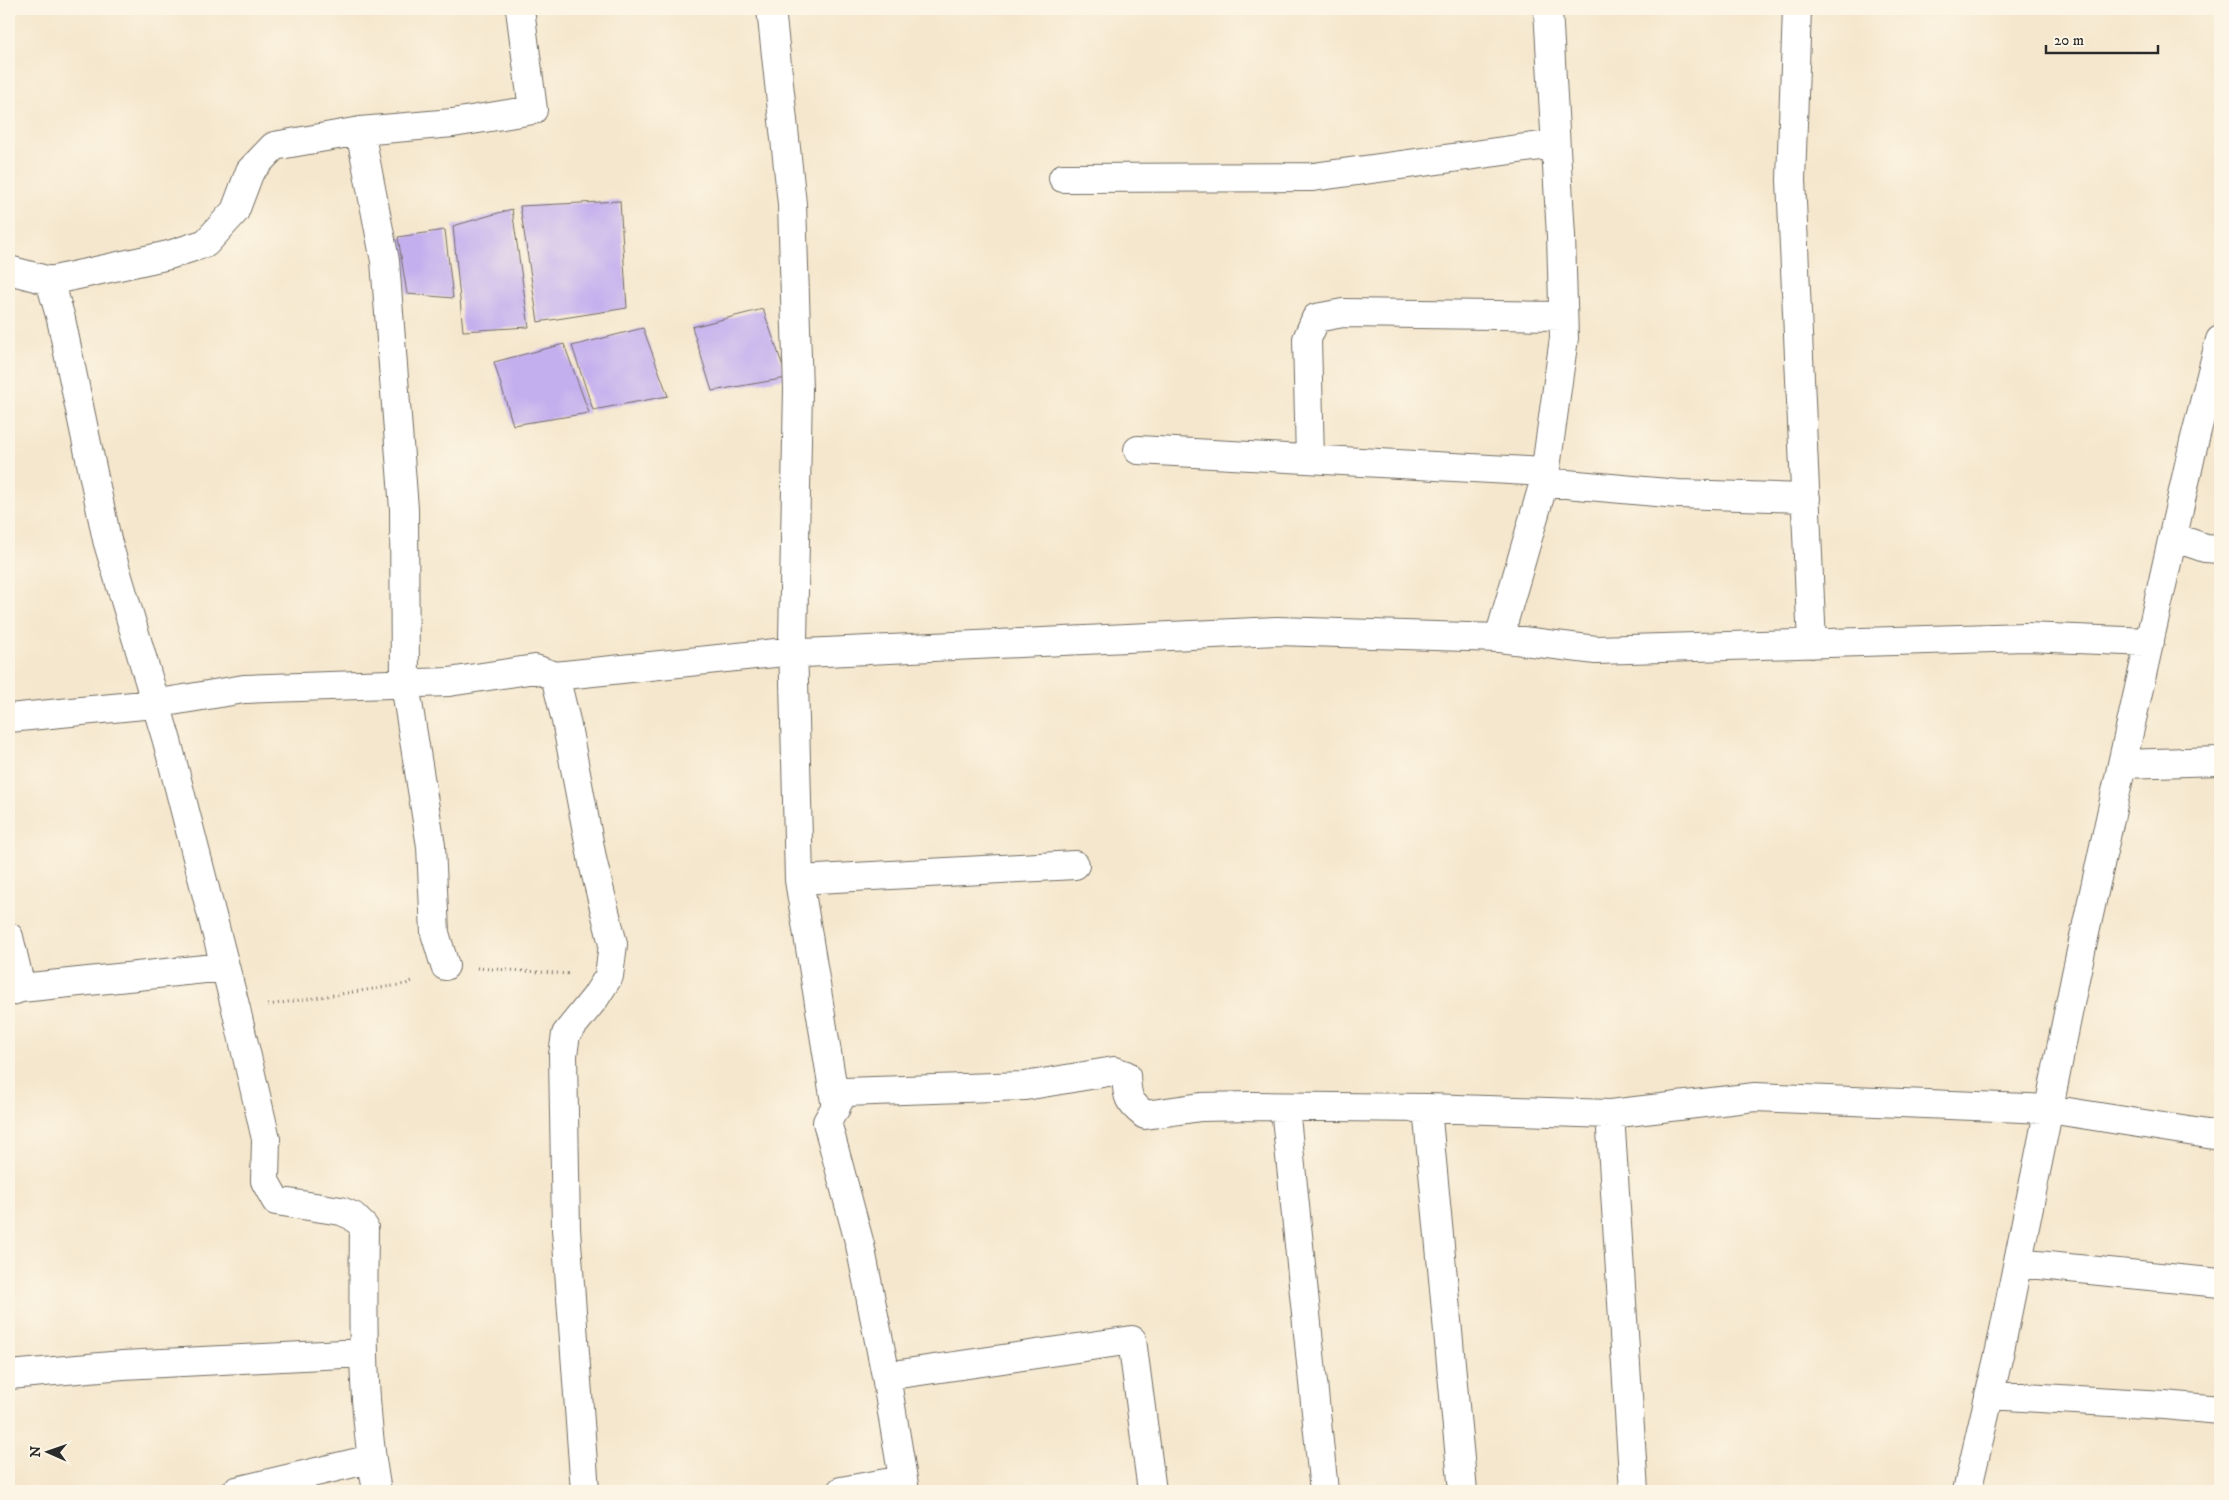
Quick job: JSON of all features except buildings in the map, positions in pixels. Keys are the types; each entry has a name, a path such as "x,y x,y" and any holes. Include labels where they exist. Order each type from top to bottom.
{"street":[{"path":"9,270 50,281 169,255 206,243 235,211 250,171 274,146 360,132 453,123 532,110 520,9"},
{"path":"771,9 793,214 798,389 793,641 799,880 836,1108"},
{"path":"1499,638 1544,477 1564,338 1548,9"},
{"path":"1797,9 1791,180 1812,644"},
{"path":"360,132 385,261 404,509 405,684 431,846 435,933 444,966"},
{"path":"1062,178 1313,177 1555,144"},
{"path":"50,281 61,319 107,540 154,704 167,741 236,1009 266,1139 264,1181 276,1201 341,1210 353,1216 364,1227 363,1353 371,1460 377,1491"},
{"path":"1310,459 1308,339 1316,318 1343,314 1563,316"},
{"path":"1967,1491 2018,1263 2122,764 2220,340"},
{"path":"1138,450 1310,459 1544,477 1678,494 1806,498"},
{"path":"2174,537 2205,548 2220,549"},
{"path":"9,718 154,704 244,689 449,682 535,669 555,676 794,650 804,653 1277,631 1499,638 1596,650 2025,637 2150,642"},
{"path":"555,676 566,721 593,862 613,944 609,976 595,998 566,1034 563,1055 566,1229 585,1491"},
{"path":"2122,764 2220,761"},
{"path":"799,880 1075,865"},
{"path":"9,937 15,990 224,967"},
{"path":"841,1491 904,1486 886,1376 860,1245 827,1122 844,1092 1025,1086 1114,1071 1126,1076 1127,1095 1132,1105 1145,1115 1201,1107 1427,1108 1610,1114 1755,1098 2049,1109 2220,1136"},
{"path":"1285,1107 1324,1491"},
{"path":"1427,1108 1463,1491"},
{"path":"1610,1114 1634,1491"},
{"path":"2018,1263 2220,1283"},
{"path":"886,1376 1132,1340 1152,1491"},
{"path":"9,1375 122,1365 363,1353"},
{"path":"1989,1395 2220,1410"},
{"path":"236,1491 371,1460"}],"path":[{"path":"236,1009 406,984 444,966 609,976"}]}
